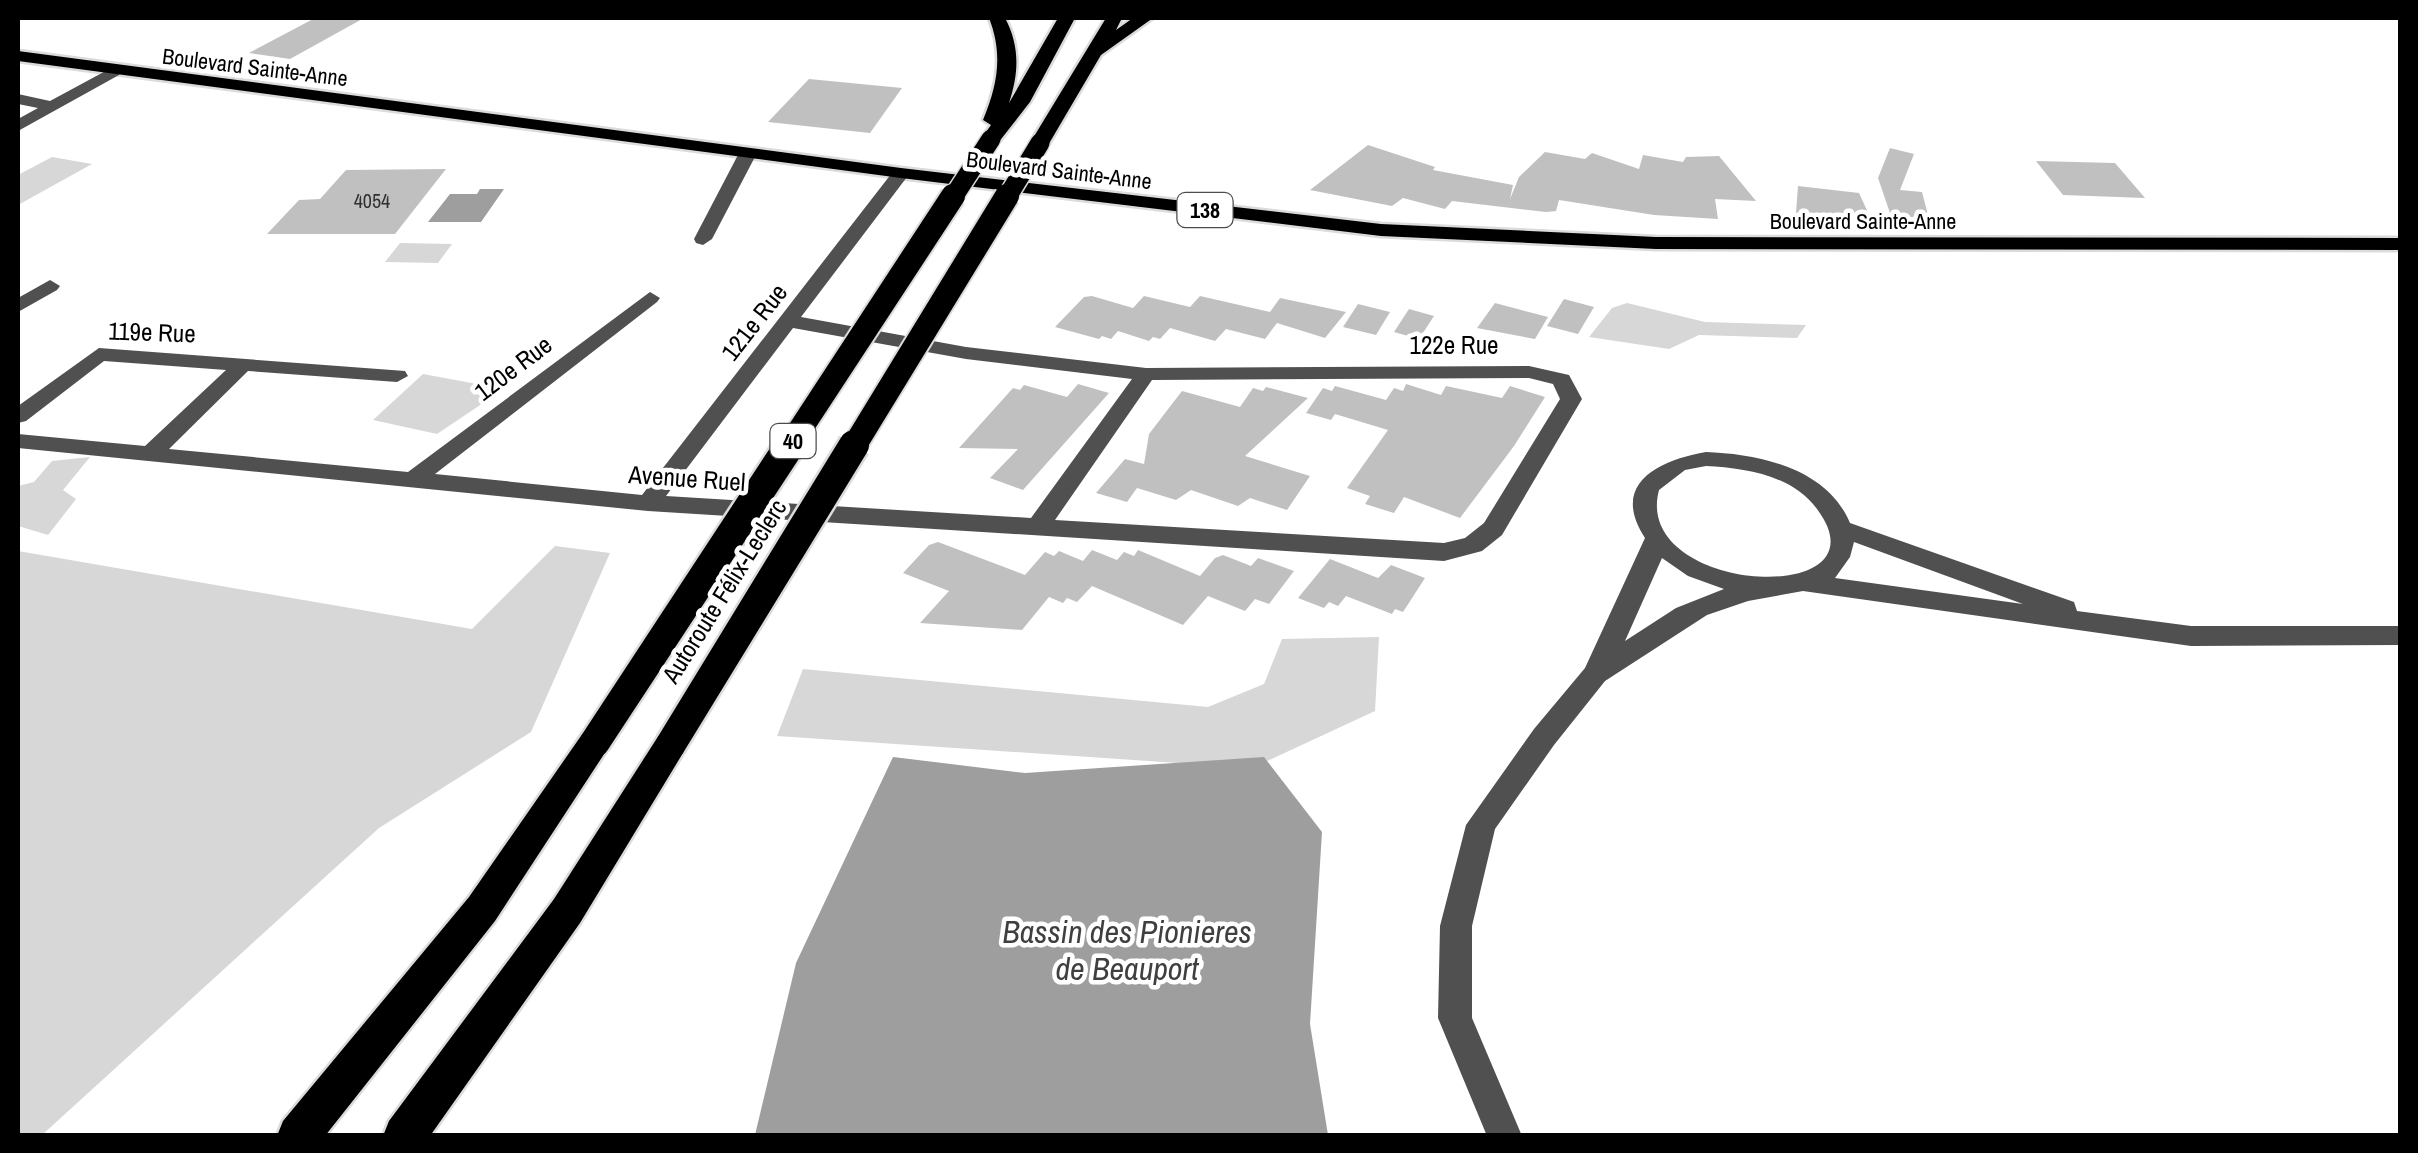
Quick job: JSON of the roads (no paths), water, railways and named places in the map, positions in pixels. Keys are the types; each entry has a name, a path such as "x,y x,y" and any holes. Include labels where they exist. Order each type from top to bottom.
{"highway":[{"name":"40","path":"991,139 991,125 1007,74 1008,44 997,18"},
{"name":"Autoroute Félix-Leclerc","path":"298,1136 482,910 991,139 1020,102 1066,18"},
{"name":"Autoroute Félix-Leclerc","path":"404,1136 566,912 1114,18"},
{"path":"1090,57 1144,18"}],"main road":[{"name":"Boulevard Sainte-Anne","path":"18,56 113,72 901,173 1294,221 1468,236 1656,243 2400,244"}],"street":[{"path":"18,126 113,72"},
{"path":"18,100 54,107"},
{"path":"703,239 748,153"},
{"name":"121e Rue","path":"648,504 901,173"},
{"path":"18,285 50,286 18,306"},
{"name":"120e Rue","path":"410,482 650,298"},
{"name":"122e Rue","path":"790,321 966,353 1146,374 1529,372 1561,380 1571,399 1493,529 1473,545"},
{"name":"119e Rue","path":"18,416 99,354 397,376"},
{"path":"148,456 244,364"},
{"path":"1036,529 1146,374"},
{"name":"Avenue Ruel","path":"18,441 648,504 1444,552 1473,545"},
{"path":"1762,588 1726,582 1692,568 1656,538 1645,520 1643,502 1648,486 1678,464 1699,459 1748,462 1797,480 1824,502 1840,528 1842,545 1836,561 1824,574 1805,583"},
{"path":"1840,528 2107,624"},
{"path":"1505,1136 1455,1018 1456,926 1481,826 1544,737 1596,674 1649,562 1656,538"},
{"path":"1596,674 1699,607 1762,588 1805,583 2192,636 2400,636"}],"water":[{"path":"480,189 504,189 481,222 428,222 450,194 477,194"},
{"name":"Bassin des Pionieres de Beauport","path":"893,757 1025,773 1264,757 1322,832 1310,1024 1328,1135 755,1135 796,963"}]}
